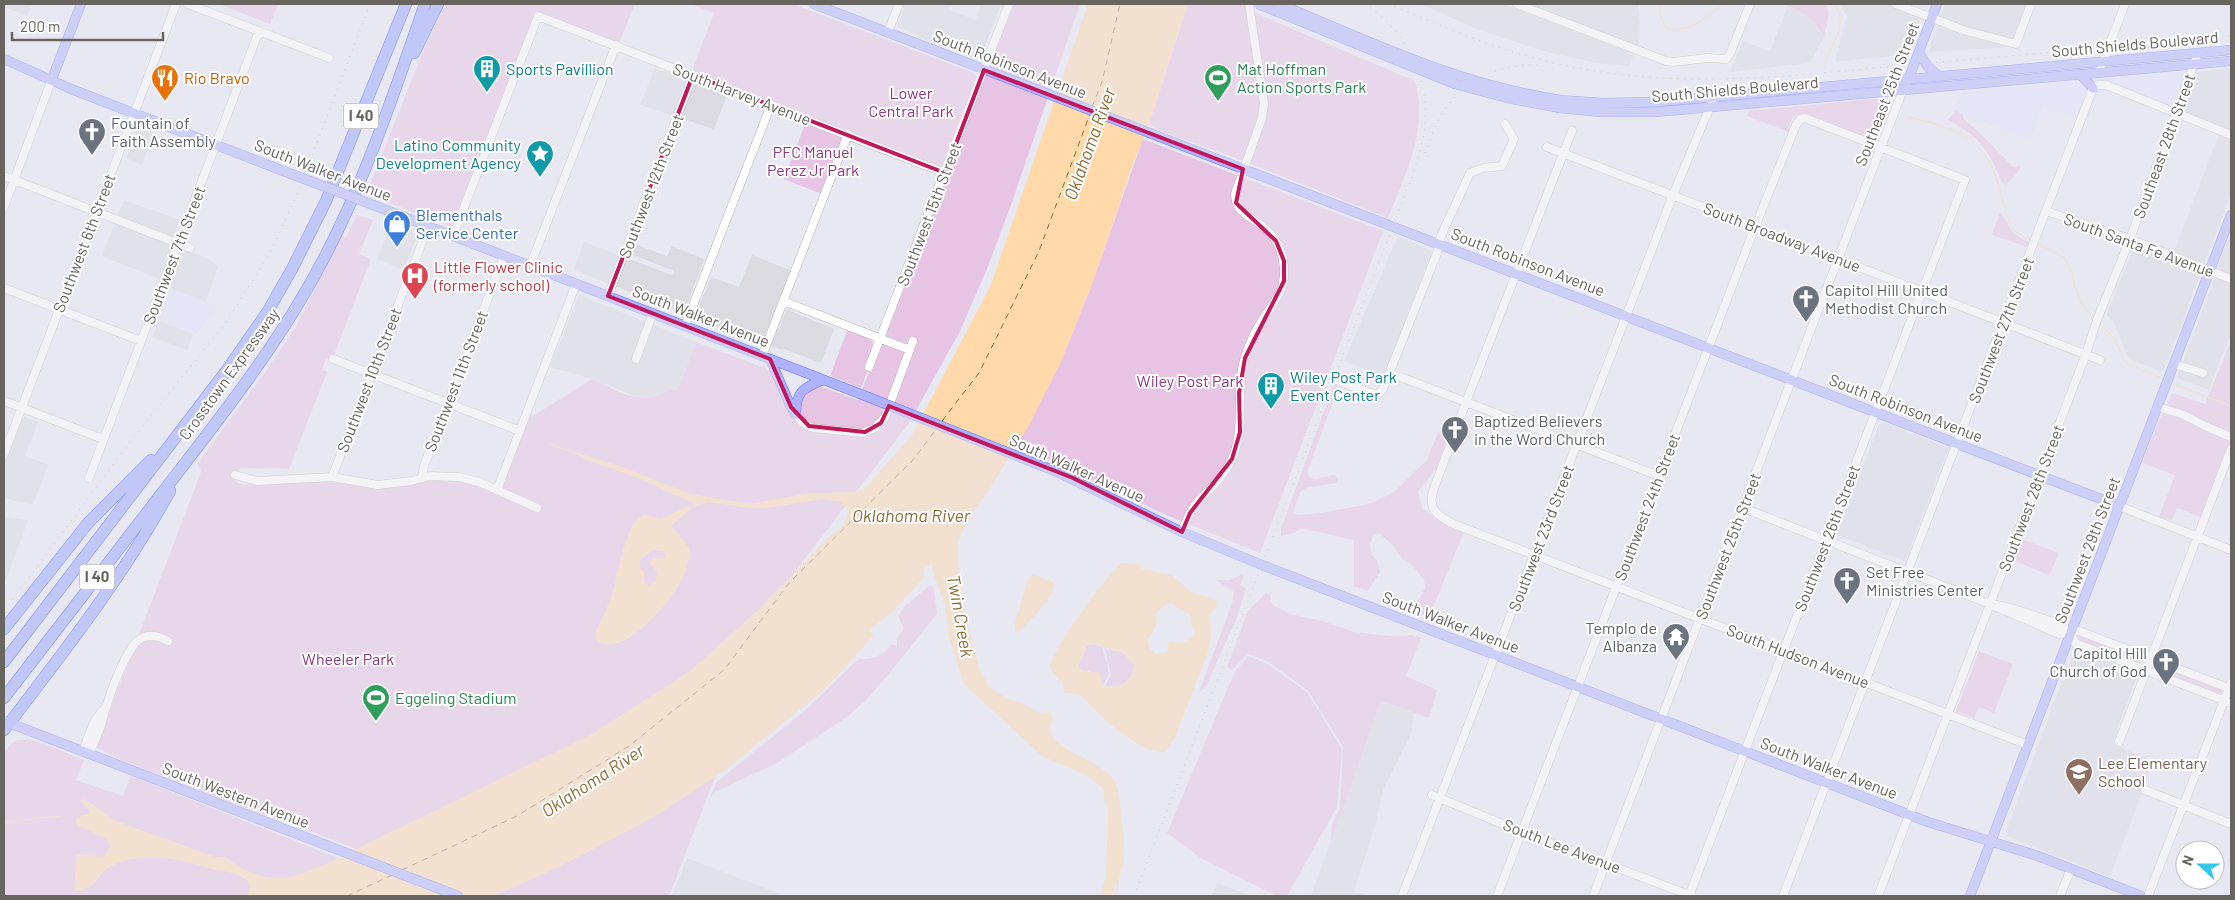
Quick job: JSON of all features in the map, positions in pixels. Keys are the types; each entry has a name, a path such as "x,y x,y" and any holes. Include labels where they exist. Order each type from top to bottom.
{"highway":[{"path":"396,29 400,4"},
{"name":"Crosstown Expressway","path":"4,662 248,342 292,269 326,201 406,4"},
{"name":"Crosstown Expressway","path":"4,698 257,369 298,305 336,234 391,100 425,4"},
{"path":"391,100 438,4"},
{"path":"4,629 88,523 182,429"},
{"path":"5,725 118,577 154,521 190,457"}],"main road":[{"path":"52,79 82,4"},
{"name":"South Robinson Avenue","path":"814,4 2119,506"},
{"name":"South Shields Boulevard","path":"1258,4 1455,84 1507,98 1632,113 2231,61"},
{"name":"South Shields Boulevard","path":"1279,4 1451,74 1561,104 1632,103 1714,97 2231,50"},
{"name":"Southeast 25th Street","path":"1903,90 1909,80 1937,4"},
{"path":"1919,53 1928,67 1939,76"},
{"name":"South Walker Avenue","path":"4,59 134,113 766,357 1054,471 1182,532 1496,656 1909,815 1990,842 2021,850 2141,896"},
{"path":"1998,71 1999,81"},
{"path":"2080,74 2093,88"},
{"name":"Southwest 29th Street","path":"1970,896 2231,214"},
{"path":"766,357 796,414"},
{"path":"796,414 797,401 801,391 823,380"},
{"name":"South Western Avenue","path":"5,725 86,753 458,896"}],"street":[{"name":"Southwest 6th Street","path":"4,454 176,4"},
{"path":"188,4 329,58"},
{"path":"888,32 899,4"},
{"name":"Southwest 15th Street","path":"869,367 1009,4"},
{"path":"1182,532 1190,513 1200,499 1216,484 1232,459 1240,432 1240,389 1245,358 1260,324 1279,296 1284,280 1284,261 1276,241 1263,226 1244,215 1236,203 1235,194 1262,118 1264,103 1248,4"},
{"path":"1516,4 1673,62 1706,58 1723,60 1730,54 1750,4"},
{"path":"1896,4 1963,30 2016,44 2031,4"},
{"path":"2099,72 2125,4"},
{"name":"South Harvey Avenue","path":"453,236 538,16 945,173"},
{"name":"Southwest 7th Street","path":"89,478 259,31"},
{"path":"530,266 616,45"},
{"name":"Southeast 28th Street","path":"2130,239 2198,53"},
{"name":"Southwest 12th Street","path":"608,296 693,75"},
{"path":"4,207 52,79"},
{"path":"2093,88 2104,84 2231,134"},
{"name":"Southwest 27th Street","path":"1783,896 2005,323 2093,88"},
{"name":"Southeast 25th Street","path":"1864,195 1903,90"},
{"name":"Southwest 23rd Street","path":"1402,896 1437,796 1496,656 1673,195 1714,97"},
{"path":"685,326 771,105"},
{"name":"Southwest 24th Street","path":"1496,896 1755,227 1800,119 1805,118 1881,148"},
{"path":"1336,380 1377,394 1383,390 1439,244 1470,173 1483,168 1502,166 1514,139 1505,124"},
{"path":"1466,402 1572,131"},
{"path":"766,357 784,301 848,134"},
{"name":"South Broadway Avenue","path":"1547,147 2100,360"},
{"name":"Southwest 26th Street","path":"1690,896 1965,180 1881,148"},
{"path":"4,176 190,248"},
{"name":"Southwest 25th Street","path":"1593,896 1864,195"},
{"name":"South Santa Fe Avenue","path":"2046,211 2130,239 2231,279"},
{"name":"Southwest 10th Street","path":"332,476 428,227"},
{"name":"Southwest 28th Street","path":"1878,896 2040,475 2097,320 2130,239"},
{"name":"Southwest 11th Street","path":"422,478 424,466 504,256"},
{"path":"497,490 576,284"},
{"path":"4,288 141,341"},
{"path":"784,301 910,350"},
{"path":"636,360 653,314"},
{"path":"796,414 803,423 813,428 862,433 875,428 885,417 914,341"},
{"path":"334,359 520,432"},
{"path":"2173,367 2203,373"},
{"path":"1390,373 1659,476"},
{"path":"4,401 103,439"},
{"name":"South Hudson Avenue","path":"1466,402 1430,500 1436,514 1451,523 2028,745"},
{"path":"2158,407 2184,415 2231,437"},
{"path":"2119,742 2231,449"},
{"path":"235,475 257,481 332,476 378,485 438,475 463,477 537,508"},
{"name":"South Robinson Avenue","path":"2119,506 2231,550"},
{"path":"1743,508 1990,604 1996,609 2059,634 2071,634 2079,631 2151,659 2231,686 2228,702 2183,805 2148,896"},
{"path":"2071,634 2075,643 2228,702"},
{"path":"86,753 95,720 104,708 130,646 139,639 149,636 160,636 168,641"},
{"path":"2145,790 2231,824"},
{"name":"South Lee Avenue","path":"1437,796 1522,832 1690,896"},
{"path":"2060,896 2070,869"}],"highlighted area":[{"path":"984,70 1243,169 1236,203 1276,241 1284,261 1284,281 1245,358 1239,393 1240,432 1232,459 1190,513 1182,532 1073,478 889,406 881,423 865,432 809,426 791,407 770,359 608,296 693,75 945,173"}],"shaded area":[{"path":"4,4 31,4 27,16 4,7"},
{"path":"905,4 951,4 949,10 976,20 981,4 1001,4 981,58 977,60 897,27"},
{"path":"1421,4 1503,4 1634,54 1629,66 1597,63 1547,52 1477,29"},
{"path":"1529,4 1638,4 1640,23 1638,46"},
{"path":"1839,4 1890,4 1921,17 1908,54 1835,62 1847,16"},
{"path":"1945,4 2027,4 2011,47 1928,52"},
{"path":"1788,6 1803,11 1811,18 1824,37 1810,63 1730,72 1743,41 1770,51"},
{"path":"655,68 727,95 714,129 640,105"},
{"path":"2231,68 2231,131 2182,111 2197,72"},
{"path":"2183,72 2186,76 2172,116 2105,90 2096,97 2087,122 2043,106 2030,140 1955,111 1962,93"},
{"path":"137,128 154,134 142,165 126,158"},
{"path":"2219,134 2231,139 2231,194 2204,264 2174,252"},
{"path":"124,200 180,220 171,244 211,260 218,266 206,302 171,288 172,284 102,256"},
{"name":"Blementhals Service Center","path":"395,228 415,233 417,237 404,270 377,259 389,229"},
{"path":"2231,231 2231,276 2219,271 2218,265"},
{"path":"1398,236 1432,251 1384,376 1344,361"},
{"path":"584,242 672,275 674,271 630,254 634,244 667,256 672,246 704,259 684,313 574,270"},
{"path":"2134,247 2201,273 2163,372 2129,359 2113,321 2106,315"},
{"path":"752,255 792,271 761,343 700,319 697,312 711,277 739,287"},
{"path":"2215,277 2231,284 2231,338 2229,338 2209,390 2177,378"},
{"path":"171,288 217,306 197,334 159,321"},
{"path":"579,295 696,342 678,390 652,397 639,398 592,379 550,367"},
{"path":"786,309 834,329 821,363 784,349 770,346 777,329 779,329"},
{"path":"159,321 193,334 187,350 152,337"},
{"path":"22,416 38,422 25,456 48,465 33,505 4,498 4,463"},
{"path":"1884,423 1949,448 1905,561 1837,535 1879,425"},
{"path":"4,517 28,520 4,585"},
{"path":"2075,649 2139,672 2117,729 2053,704"},
{"path":"1381,701 1414,713 1411,734 1383,790 1375,826 1354,891 1367,896 1311,896"},
{"name":"Lee Elementary School","path":"2053,704 2117,729 2121,748 2154,761 2110,877 2005,835"},
{"path":"687,858 780,894 779,896 672,896"},
{"path":"1217,883 1251,896 1212,896"}],"green space":[{"path":"219,4 278,4 270,24"},
{"path":"446,4 635,4 619,43 536,12 455,223 450,226 371,196 367,192 424,49"},
{"name":"Lower Central Park","path":"691,4 793,4 974,73 977,78 943,166 940,167 914,158 692,71 714,13"},
{"name":"Wheeler Park","path":"1013,4 1080,4 987,269 959,333 909,423 794,573 669,896 4,896 4,753 12,743 25,739 42,743 84,760 76,780 123,796 131,776 338,858 356,849 121,760 96,747 200,475 201,470 197,464 266,371 296,326 341,236 346,238 357,215 373,220 359,254 371,259 332,360 326,359 322,370 327,372 289,469 240,468 235,478 238,483 245,485 321,479 409,485 432,479 456,479 479,485 499,494 528,419 592,379 637,397 652,397 668,391 678,390 696,342 762,367 763,365 775,380 788,409 799,424 815,432 844,435 847,427 814,424 803,418 799,413 803,393 819,386 858,400"},
{"path":"1188,4 1245,4 1246,9 1415,81 1419,99 1417,134 1408,168 1388,218 1236,158 1161,131 1149,124"},
{"path":"1783,4 1826,4 1829,13 1824,37 1811,19"},
{"path":"1882,98 1888,106 1875,139 1870,140 1807,115 1797,114 1790,122 1789,132 1747,116 1749,111"},
{"path":"1955,111 1963,114 1963,119 2014,167 2021,166 2006,185 2002,183 1993,162 1982,145 1967,132 1948,120"},
{"name":"PFC Manuel Perez Jr Park","path":"806,122 843,138 822,194 784,179"},
{"name":"Wiley Post Park","path":"1143,139 1383,231 1260,553 1164,514 1017,445 1060,364 1092,284"},
{"path":"2000,212 2015,233 2030,243 2028,247 1992,235"},
{"path":"848,329 870,338 874,346 877,346 861,388 830,376"},
{"path":"2231,341 2231,433 2167,405 2172,393 2205,404"},
{"path":"1337,385 1336,394 1307,472 1309,477 1316,479 1334,475 1338,478 1336,483 1306,488 1300,492 1293,513 1299,515 1321,513 1374,502 1394,492 1427,460 1438,432 1448,436 1437,468 1418,491 1422,508 1442,522 1464,532 1429,617 1413,610 1425,588 1424,580 1413,566 1402,559 1394,546 1379,533 1374,535 1370,543 1371,554 1377,561 1380,572 1368,591 1354,586 1354,540 1300,528 1295,533 1281,536 1281,529 1333,386"},
{"path":"2163,414 2184,419 2230,442 2202,517 2177,508 2172,520 2159,517 2175,475 2142,463"},
{"path":"2019,538 2059,553 2049,575 2012,560"},
{"path":"1243,574 1241,585 1246,589 1237,617 1206,687 1199,692 1232,604 1234,592 1216,580 1229,580"},
{"path":"930,585 934,588 937,614 865,701 847,717 777,763 715,792 710,797 717,782 808,708 858,659 868,659 877,656 891,645 895,645 897,648 897,639 904,628 898,617 903,608"},
{"path":"1266,593 1271,595 1270,601 1273,605 1290,614 1322,621 1354,632 1390,636 1411,635 1421,638 1406,676 1437,690 1429,718 1381,701 1331,842 1332,825 1340,808 1343,747 1308,691 1269,662 1248,654 1232,670 1227,667 1248,611"},
{"path":"2080,635 2143,659 2143,662 2139,663 2079,641"},
{"path":"1094,644 1103,648 1108,667 1108,675 1103,686 1099,678 1089,671 1085,672 1078,665 1084,655 1086,646"},
{"path":"1105,649 1122,652 1134,664 1130,677 1120,687 1105,686 1111,675"},
{"path":"1979,651 2013,664 1994,713 1979,707 1974,718 1956,711"},
{"path":"1249,656 1269,665 1307,692 1342,749 1337,807 1287,896 1277,896 1201,858 1167,833 1235,671"},
{"path":"2159,664 2222,689 2222,692 2219,694 2157,670 2156,667"}],"water":[{"name":"Oklahoma River","path":"1088,4 1188,4 1149,124 1134,161 1092,284 1060,364 1028,427 987,493 973,511 958,541 959,575 965,616 979,667 989,687 1006,698 1024,704 1040,713 1050,712 1053,718 1050,732 1058,743 1100,767 1108,773 1117,786 1121,808 1124,857 1121,872 1111,896 1100,896 1106,877 1108,812 1102,788 1088,776 1042,756 964,684 949,637 945,605 932,564 923,569 924,577 894,611 869,630 874,635 825,689 724,771 659,814 561,866 494,896 248,896 250,887 248,881 238,875 185,861 148,857 136,858 113,865 102,873 88,888 74,891 77,855 105,856 110,846 107,839 77,825 76,820 78,817 90,812 81,800 84,799 116,821 215,857 226,857 245,870 261,876 289,877 326,864 592,734 690,671 756,612 831,535 843,526 848,512 841,502 823,499 768,508 750,508 709,502 695,506 693,503 638,478 590,461 568,450 620,466 690,494 750,504 810,493 858,492 867,486 912,435 990,287"},
{"path":"688,506 691,509 671,526 689,549 688,563 681,581 654,617 638,632 622,642 607,644 595,638 596,632 612,596 627,537 638,519 645,515 661,519","holes":["655,550 663,551 666,556 664,559 660,558 659,560 654,557 650,562 657,572 656,580 649,586 645,583 644,571 640,568 640,561 644,556"]},
{"path":"1122,563 1139,564 1142,569 1171,575 1194,594 1217,601 1216,607 1210,614 1211,638 1208,652 1175,737 1165,752 1156,751 1132,741 1108,722 1082,696 1064,693 1063,683 1052,672 1050,667 1053,658 1070,629","holes":["1168,604 1174,604 1179,609 1190,614 1191,625 1194,628 1195,634 1184,642 1169,641 1167,652 1155,654 1150,649 1147,640 1156,626 1157,612","1094,644 1122,652 1134,664 1134,670 1129,680 1114,687 1108,687 1102,685 1099,672 1085,672 1079,668 1078,665 1084,655 1086,646"]},
{"path":"1032,574 1053,582 1053,587 1047,601 1019,632 1015,630 1015,623 1028,580"}],"waterway":[{"path":"1660,4 1660,15 1666,28 1674,29 1682,29 1697,23 1723,4"},
{"path":"1825,63 1840,25 1840,18 1834,4"},
{"path":"1908,117 1950,129 1973,142 1991,164 2014,231 2032,241"},
{"path":"2038,244 2065,258 2082,304 2093,318"},
{"path":"2100,324 2114,338 2126,363 2163,379"},
{"path":"2171,383 2231,406"},
{"path":"549,444 570,451"},
{"path":"690,508 697,506"},
{"path":"4,822 60,816"},
{"name":"Twin Creek","path":"1116,896 1119,876"}],"ferry route":[{"path":"1092,107 1102,82 1120,4"},
{"path":"942,421 979,373 1039,251 1090,114"},
{"path":"402,870 517,816 629,746 724,670 789,583 913,460 937,428"},
{"path":"347,896 392,875"}],"railway":[{"path":"4,611 136,434 225,324 270,253 299,190 370,4"},
{"path":"1134,896 1413,174 1420,150 1425,125 1425,107 1423,90 1412,56 1392,27 1365,4"},
{"path":"1388,4 1474,39 1527,56 1595,71 1662,78 1730,79 1799,75 2231,36"},
{"path":"1425,153 1441,116 1453,100 1475,81 1501,69 1515,66 1544,66"}],"place":[{"name":"Sports Pavillion","path":"487,93"},
{"name":"Rio Bravo","path":"165,102"},
{"name":"Mat Hoffman Action Sports Park","path":"1218,102"},
{"name":"Fountain of Faith Assembly","path":"92,156"},
{"name":"Latino Community Development Agency","path":"540,178"},
{"name":"Blementhals Service Center","path":"397,248"},
{"name":"Little Flower Clinic (formerly school)","path":"415,300"},
{"name":"Capitol Hill United Methodist Church","path":"1806,323"},
{"name":"Wiley Post Park Event Center","path":"1271,410"},
{"name":"Baptized Believers in the Word Church","path":"1455,454"},
{"name":"Set Free Ministries Center","path":"1847,605"},
{"name":"Templo de Albanza","path":"1676,661"},
{"name":"Capitol Hill Church of God","path":"2166,686"},
{"name":"Eggeling Stadium","path":"376,722"},
{"name":"Lee Elementary School","path":"2079,796"}]}
